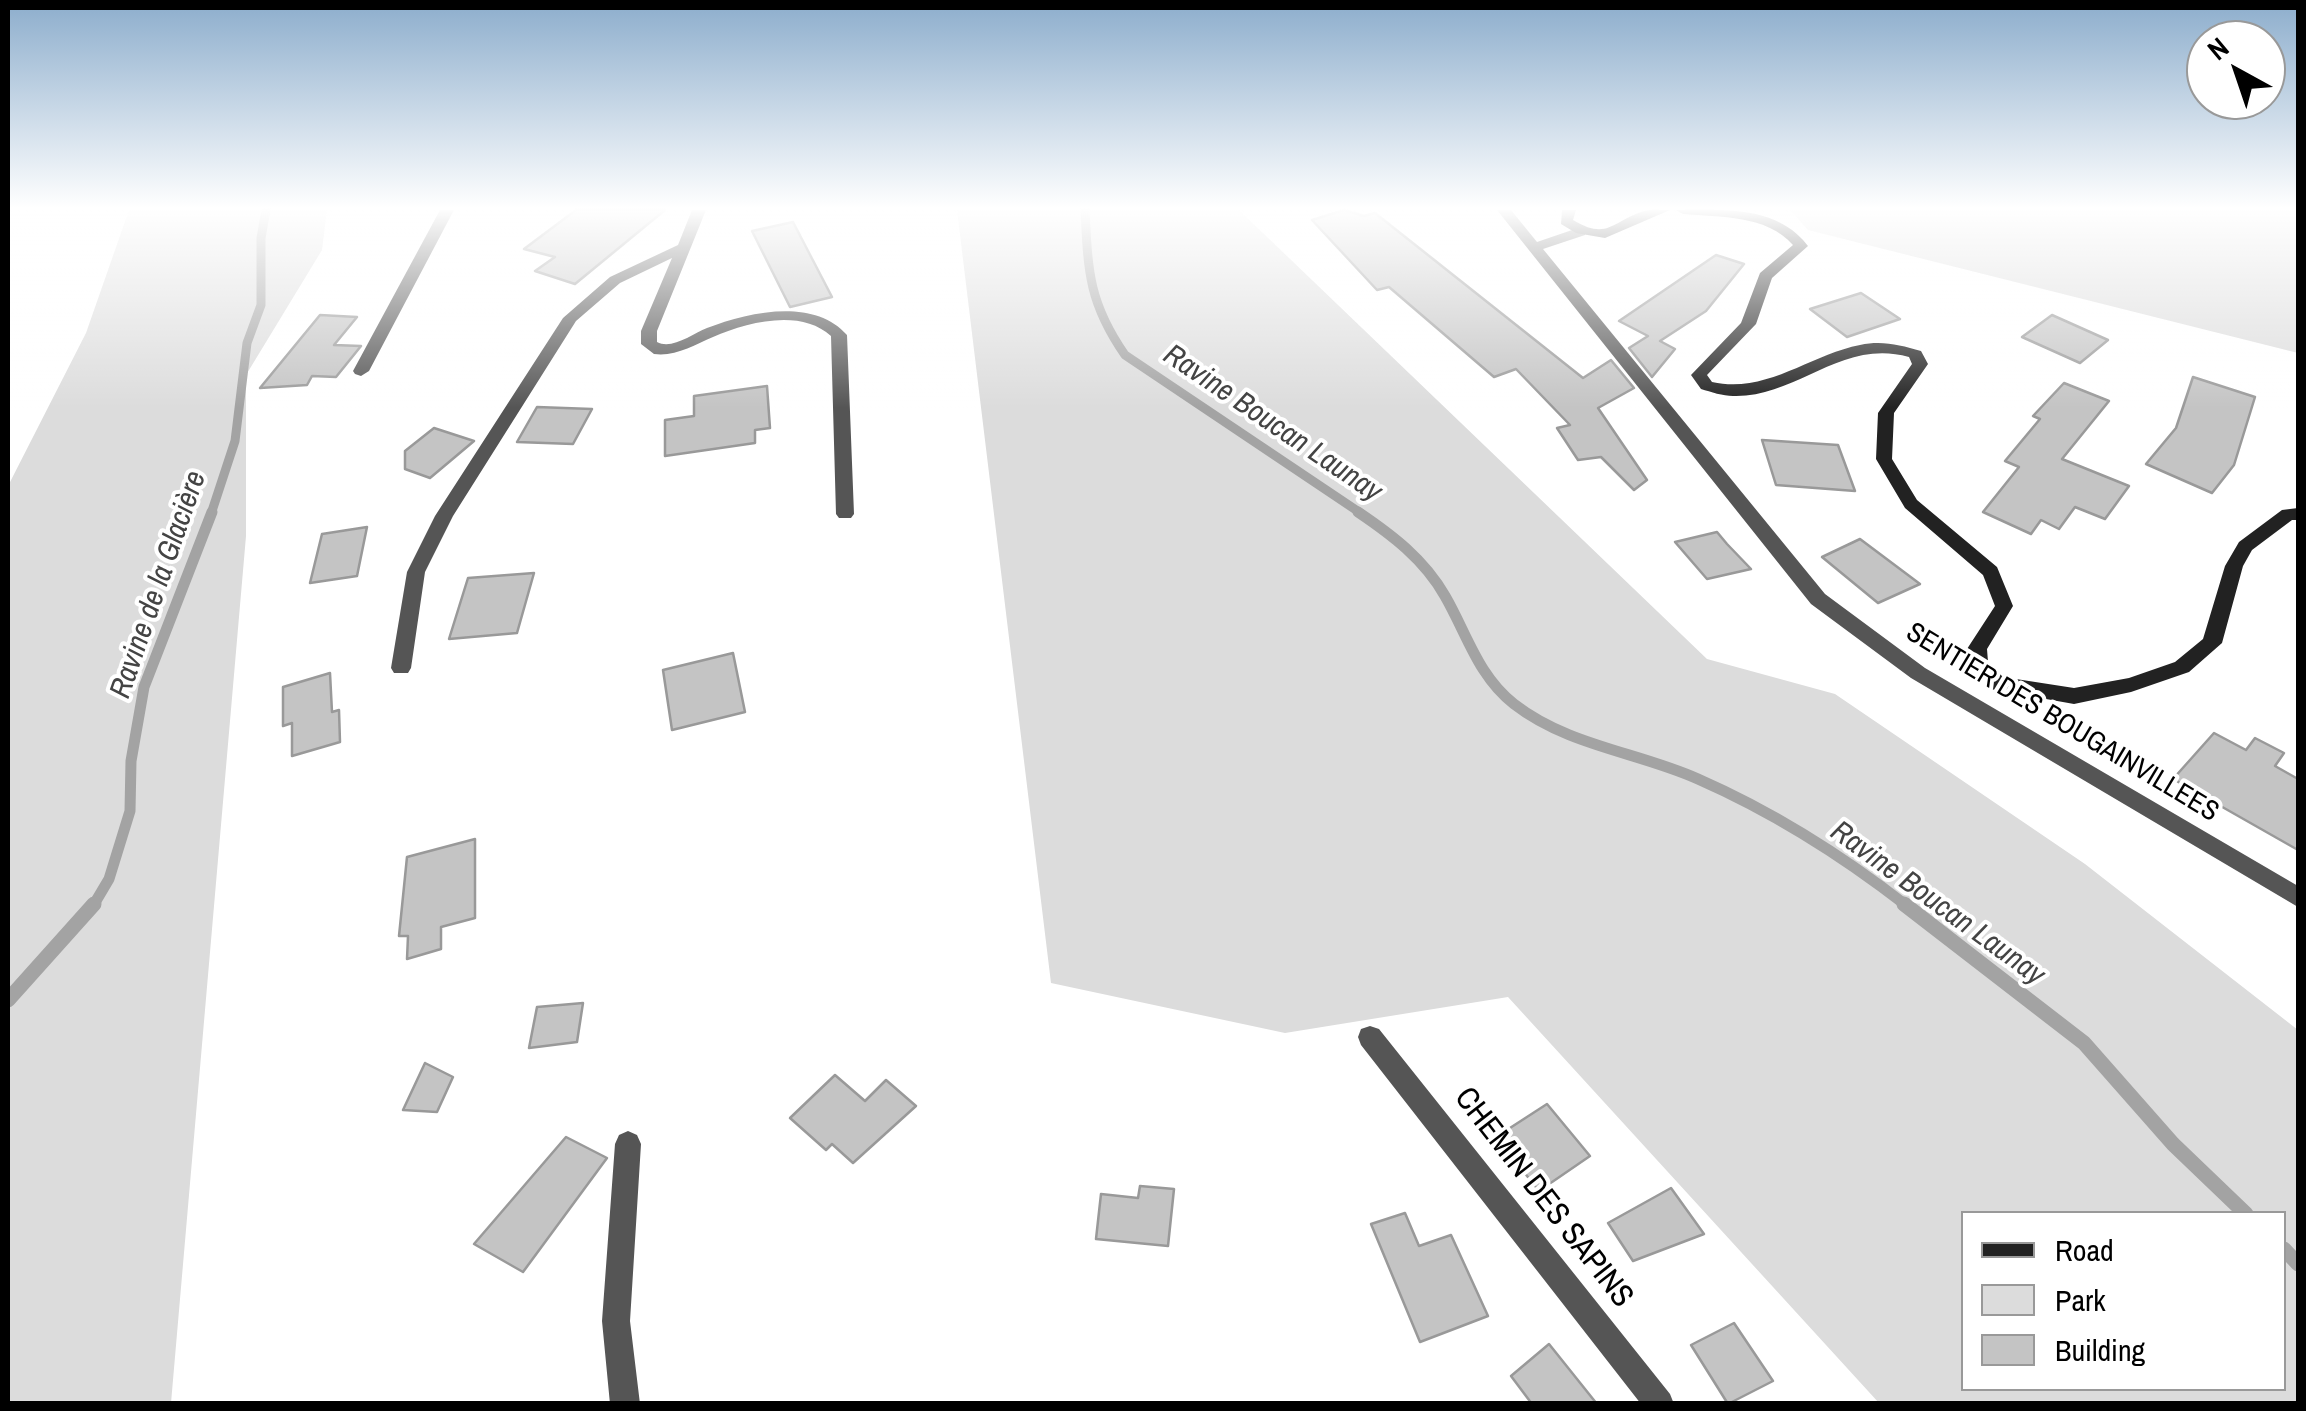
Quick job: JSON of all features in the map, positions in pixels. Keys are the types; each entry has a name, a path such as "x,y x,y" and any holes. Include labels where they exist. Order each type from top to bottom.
{"main road":[{"path":"1765,276 1748,324 1699,374 1707,386 1739,395 1806,367 1886,344 1916,354 1920,364 1886,413 1884,459 1910,504 1990,572 2004,606 1977,649 1980,664 1997,684 2074,696 2131,685 2182,667 2212,643 2234,566 2245,546 2288,514 2298,514"}],"street":[{"path":"361,370 412,276"},
{"path":"401,668 416,572 444,516 570,318 624,276"},
{"path":"673,276 649,331 648,344 659,352 676,350 733,325 809,316 831,324 839,335 845,514"},
{"name":"SENTIER DES BOUGAINVILLEES","path":"1556,276 1818,599 1918,673 2298,897"},
{"path":"1988,712 1997,684"},
{"name":"CHEMIN DES SAPINS","path":"1370,1037 1660,1404"},
{"path":"625,1404 616,1321 628,1144"}],"green space":[{"path":"106,276 306,276 246,375 246,536 171,1403 8,1403 8,486 86,333"},
{"path":"965,276 1308,276 1707,659 1835,694 2085,864 2298,1030 2298,1403 1879,1403 1508,997 1285,1033 1051,983"},
{"path":"1991,276 2298,276 2298,353"}],"building":[{"path":"550,276 585,276 575,284"},
{"path":"774,276 821,276 832,297 790,307"},
{"path":"1364,276 1454,276 1583,378 1611,360 1634,388 1598,408 1647,480 1634,490 1601,457 1578,460 1557,428 1570,425 1516,369 1494,377 1389,287 1377,290"},
{"path":"1685,276 1734,276 1706,311 1660,341 1675,349 1652,377 1629,348 1648,336 1619,321"},
{"path":"1861,293 1900,319 1847,337 1810,309"},
{"path":"320,315 357,317 334,345 361,346 336,377 312,376 307,385 260,388"},
{"path":"2052,315 2108,340 2080,363 2022,337"},
{"path":"2193,377 2255,397 2234,465 2212,493 2146,464 2176,428"},
{"path":"2064,383 2109,401 2062,459 2129,486 2105,519 2075,507 2059,529 2041,520 2031,534 1983,512 2019,467 2005,461 2040,419 2033,416"},
{"path":"767,386 770,428 755,430 755,443 665,456 665,420 694,416 694,396"},
{"path":"537,407 592,409 573,444 517,442"},
{"path":"434,428 474,441 430,478 405,469 405,451"},
{"path":"1762,440 1838,445 1855,491 1776,485"},
{"path":"367,527 357,576 310,583 322,534"},
{"path":"1717,532 1751,569 1707,579 1675,542"},
{"path":"1860,539 1920,584 1878,603 1822,557"},
{"path":"534,573 517,633 449,639 468,578"},
{"path":"733,653 745,712 672,730 663,670"},
{"path":"330,673 332,712 339,710 340,742 292,756 292,723 283,726 283,687"},
{"path":"2214,733 2246,750 2255,738 2284,753 2275,766 2298,779 2298,850 2173,779"},
{"path":"475,839 475,918 441,927 441,949 407,959 408,936 399,936 407,857"},
{"path":"583,1003 577,1042 529,1048 537,1007"},
{"path":"425,1063 453,1077 437,1112 403,1110"},
{"path":"835,1075 865,1101 886,1080 916,1106 853,1163 832,1144 826,1150 790,1118"},
{"path":"1547,1104 1590,1156 1539,1191 1496,1137"},
{"path":"566,1137 607,1158 523,1272 474,1244"},
{"path":"1140,1186 1174,1189 1168,1246 1096,1239 1101,1194 1138,1198"},
{"path":"1671,1188 1704,1234 1633,1261 1608,1223"},
{"path":"1405,1213 1419,1246 1451,1235 1488,1316 1420,1342 1371,1224"},
{"path":"1734,1323 1773,1381 1728,1404 1691,1345"},
{"path":"1549,1344 1597,1404 1532,1404 1511,1376"}],"waterway":[{"name":"Ravine de la Glacière","path":"211,514 235,441 247,343 261,305 261,276"},
{"name":"Ravine Boucan Launay","path":"1091,276 1097,303 1125,355 1362,514"},
{"name":"Ravine de la Glacière","path":"93,906 109,879 130,811 131,761 144,687 212,512"},
{"name":"Ravine Boucan Launay","path":"1358,512 1395,539 1427,570 1482,668 1514,704 1557,730 1675,770 1753,805 1858,870 1907,906"},
{"name":"Ravine de la Glacière","path":"8,1000 94,904"},
{"name":"Ravine Boucan Launay","path":"1904,904 2084,1043 2173,1144 2243,1211"},
{"name":"Ravine Boucan Launay","path":"2286,1251 2298,1264"}]}
